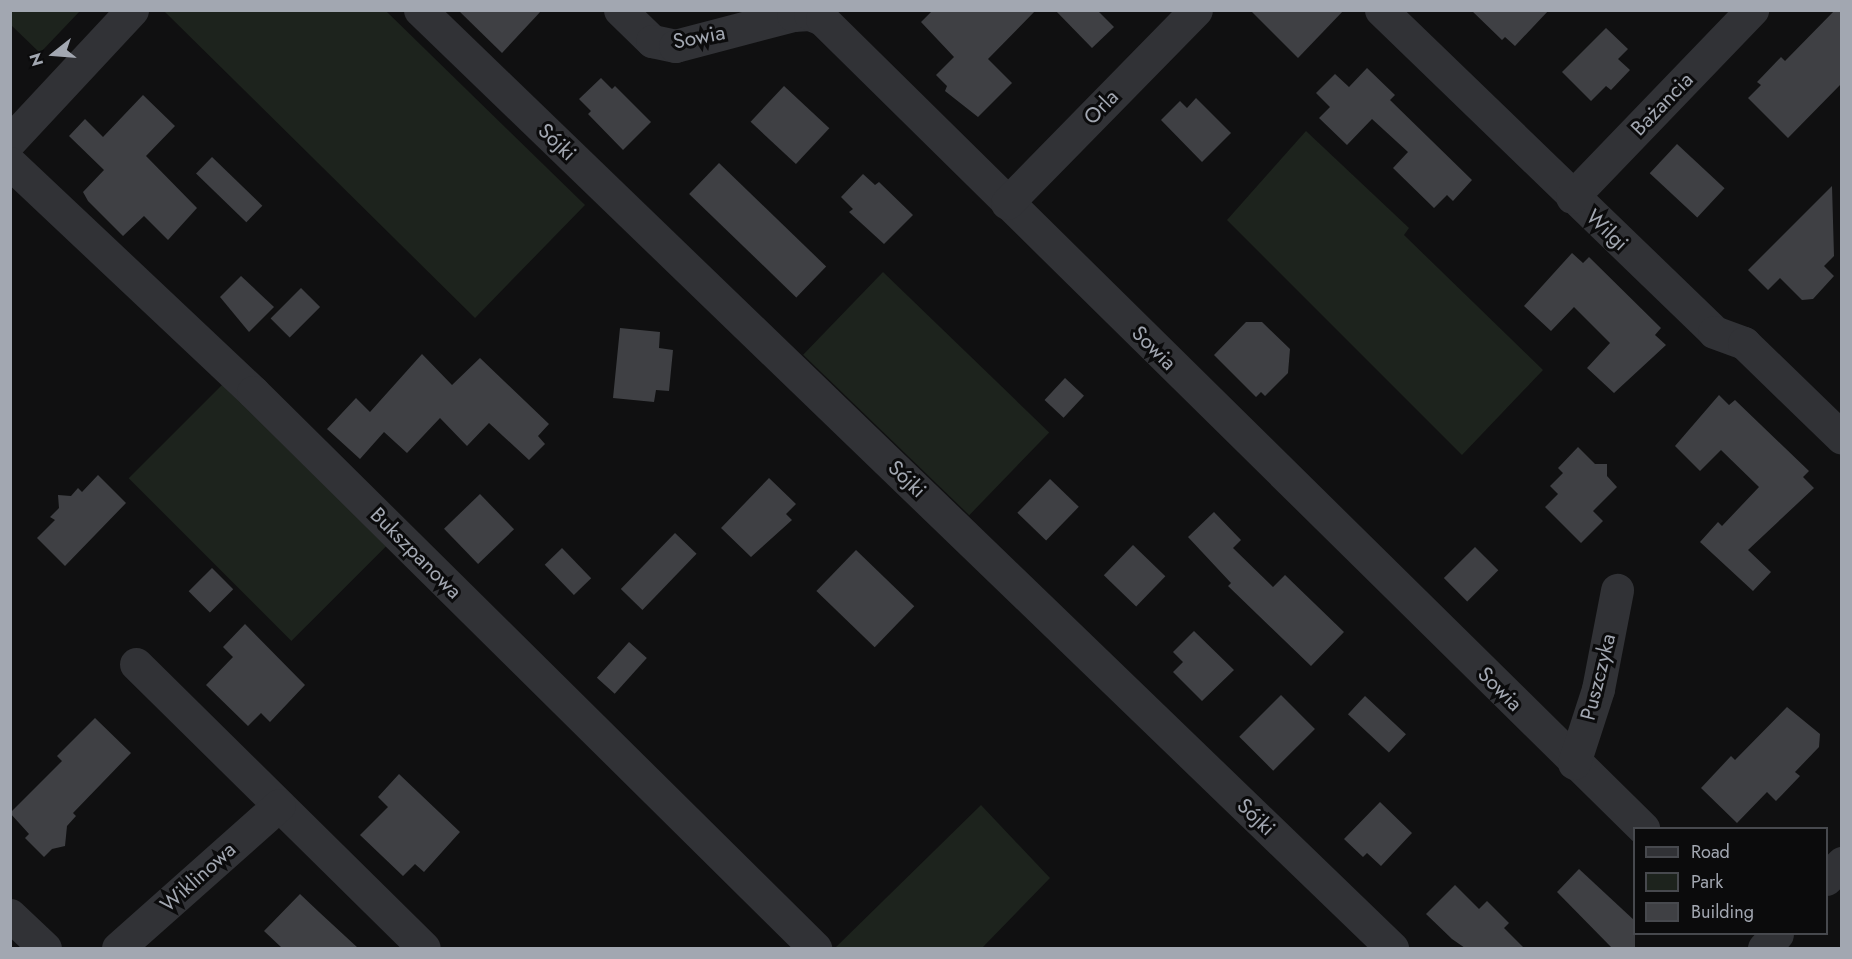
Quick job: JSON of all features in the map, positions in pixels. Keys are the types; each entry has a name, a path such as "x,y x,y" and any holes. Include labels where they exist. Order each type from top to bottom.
{"street":[{"path":"10,141 132,10"},
{"name":"Sójki","path":"420,10 1392,948"},
{"name":"Sowia","path":"620,10 652,41 675,46 793,15 810,14 822,19 1574,763 1642,827"},
{"name":"Orla","path":"1007,203 1196,10"},
{"name":"Wilgi","path":"1381,10 1714,332 1744,343 1842,438"},
{"name":"Bażancia","path":"1572,197 1752,10"},
{"name":"Bukszpanowa","path":"10,163 253,392 815,948"},
{"name":"Puszczyka","path":"1574,763 1598,689 1617,590"},
{"path":"136,664 424,948"},
{"name":"Wiklinowa","path":"118,948 279,805"},
{"path":"1828,878 1842,863"},
{"path":"10,915 45,948"}],"green space":[{"path":"10,11 80,11 40,53 11,25"},
{"path":"164,11 386,11 585,205 475,318"},
{"path":"1306,131 1409,228 1404,235 1543,370 1462,455 1227,220"},
{"path":"883,272 1049,432 969,515 803,355"},
{"path":"227,380 390,543 291,641 129,478"},
{"path":"981,805 1050,878 982,948 835,948"}],"building":[{"path":"458,10 542,10 502,53"},
{"path":"933,10 1036,10 988,59 1012,83 978,117 945,91 947,86 936,75 954,57 921,22"},
{"path":"1055,10 1097,10 1114,27 1092,48"},
{"path":"1250,10 1344,10 1298,58"},
{"path":"1471,10 1549,10 1515,46 1505,37 1502,40"},
{"path":"1835,10 1842,10 1842,83 1788,138 1748,98 1761,85 1757,82 1781,57 1785,61"},
{"path":"1606,28 1628,49 1618,59 1630,70 1611,90 1606,86 1591,101 1562,72"},
{"path":"1367,68 1395,95 1390,100 1472,180 1453,201 1447,195 1434,208 1393,168 1408,152 1372,119 1347,145 1319,118 1330,107 1316,93 1335,74 1349,87"},
{"path":"601,78 612,89 615,86 651,122 623,150 588,114 591,111 579,99"},
{"path":"784,86 829,128 796,164 751,122"},
{"path":"143,95 175,126 146,156 197,208 168,240 144,216 123,236 88,201 83,192 104,170 69,136 85,119 103,137"},
{"path":"1196,98 1231,133 1202,162 1161,120 1180,101 1187,108"},
{"path":"1677,144 1725,188 1697,218 1650,173"},
{"path":"212,157 262,206 246,222 196,174"},
{"path":"719,163 826,267 796,297 689,194"},
{"path":"863,174 875,185 879,182 913,215 884,244 849,212 853,209 841,197"},
{"path":"1832,186 1834,256 1824,266 1834,276 1813,299 1802,300 1780,278 1768,290 1748,270"},
{"path":"1572,253 1583,263 1589,257 1661,328 1655,335 1666,345 1614,393 1587,368 1610,343 1574,307 1551,331 1524,306"},
{"path":"241,276 274,307 249,332 220,297"},
{"path":"301,288 320,307 290,337 271,318"},
{"path":"1246,322 1262,322 1290,349 1288,373 1265,396 1261,392 1256,397 1214,355"},
{"path":"620,328 660,332 659,348 673,350 669,391 656,390 654,402 613,398"},
{"path":"422,354 452,385 480,358 549,424 538,436 545,444 529,460 489,423 467,446 440,418 407,453 384,432 360,459 327,429 356,398 370,412"},
{"path":"1065,378 1084,396 1064,418 1045,400"},
{"path":"1719,395 1729,405 1735,400 1809,471 1803,477 1814,488 1748,550 1771,572 1753,591 1700,542 1718,522 1722,526 1759,487 1721,450 1700,471 1675,446"},
{"path":"1578,447 1595,464 1607,464 1607,476 1617,487 1593,511 1603,521 1581,543 1545,507 1558,494 1550,486 1563,473 1558,468"},
{"path":"98,475 126,503 65,566 37,538 55,520 50,517 59,508 58,495 71,496 78,488 82,492"},
{"path":"769,478 796,504 786,514 792,520 751,557 721,528"},
{"path":"1050,479 1079,507 1046,541 1017,513"},
{"path":"480,494 514,529 478,564 444,529"},
{"path":"1214,512 1241,540 1233,548 1273,587 1285,575 1344,632 1311,666 1228,586 1231,583 1188,537"},
{"path":"675,533 697,554 642,610 621,589"},
{"path":"1133,545 1165,576 1136,606 1104,575"},
{"path":"1475,547 1498,570 1467,601 1444,578"},
{"path":"562,548 591,578 574,595 545,565"},
{"path":"856,550 914,606 875,647 816,591"},
{"path":"212,568 233,589 210,613 189,591"},
{"path":"245,624 305,685 270,722 261,713 248,726 206,685 233,657 223,647"},
{"path":"1194,631 1234,670 1202,701 1173,672 1183,662 1173,652"},
{"path":"629,642 647,658 615,694 597,678"},
{"path":"1281,695 1315,729 1273,771 1239,737"},
{"path":"1365,696 1406,734 1389,752 1348,714"},
{"path":"1787,707 1820,734 1819,747 1795,772 1800,776 1776,801 1767,792 1737,823 1701,788 1731,756 1735,760"},
{"path":"95,718 131,753 73,813 76,816 67,826 65,846 52,849 44,857 25,838 29,834 10,813 62,761 57,756"},
{"path":"399,774 460,832 424,872 415,864 403,876 360,835 388,807 378,797"},
{"path":"1380,802 1412,833 1381,866 1367,853 1363,857 1344,839"},
{"path":"1579,869 1633,919 1635,948 1612,948 1557,892"},
{"path":"1455,885 1479,909 1487,901 1509,923 1504,928 1524,948 1465,948 1452,939 1426,914"},
{"path":"300,894 358,948 282,948 264,931"}]}
